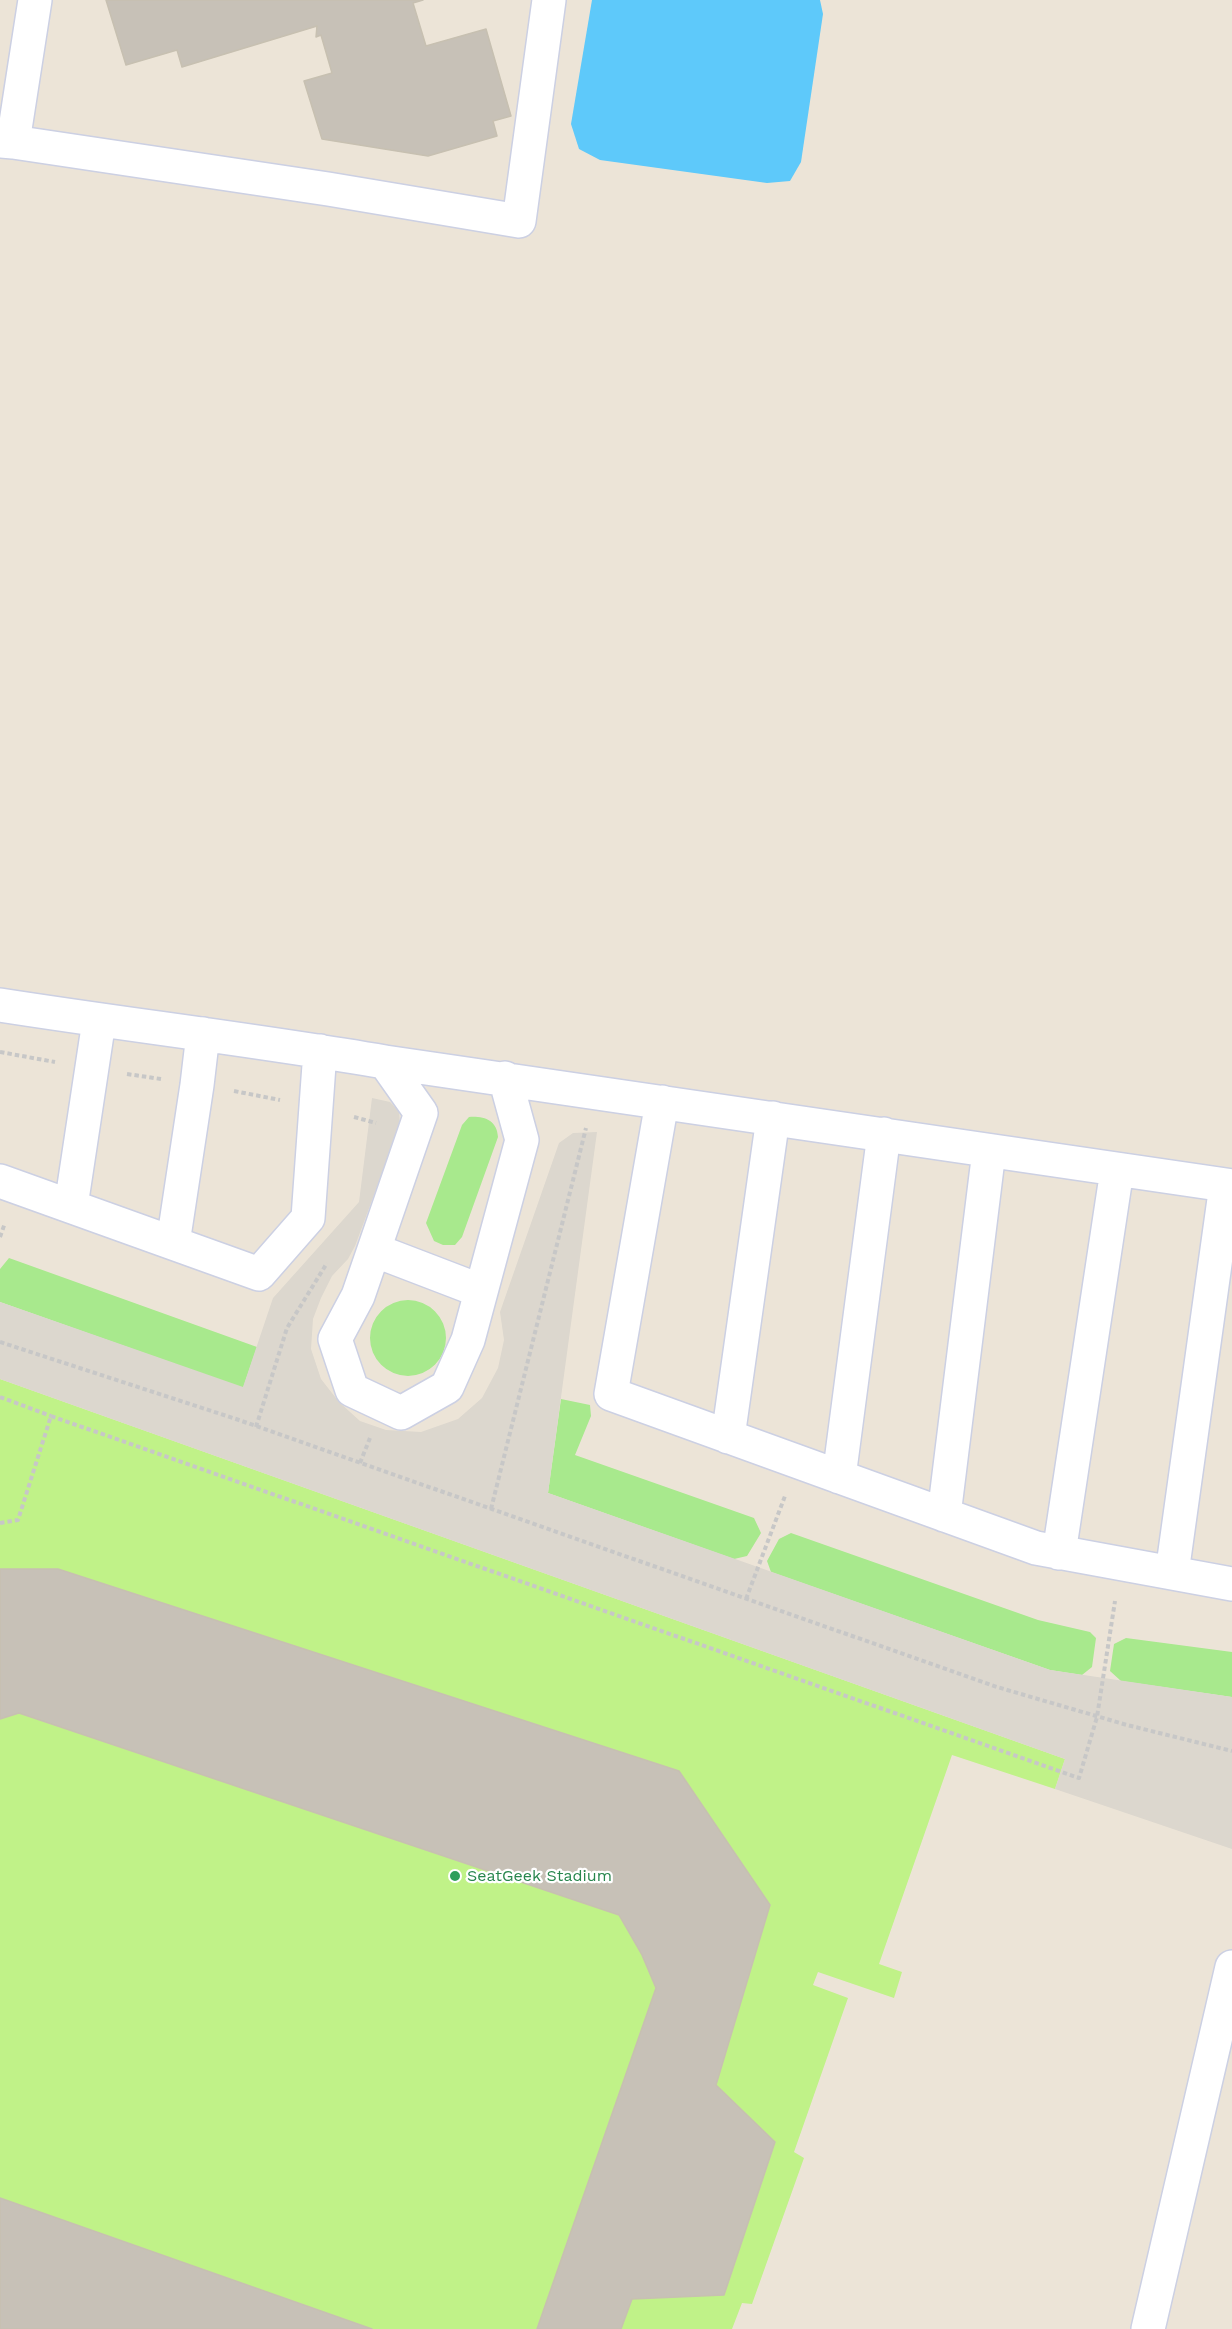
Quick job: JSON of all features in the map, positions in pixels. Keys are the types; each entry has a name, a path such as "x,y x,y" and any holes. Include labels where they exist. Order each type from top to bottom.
{"lane":[{"path":"35,0 6,141 328,189 519,221 549,0"},
{"path":"0,1005 1229,1186 1172,1573"},
{"path":"71,1206 99,1021"},
{"path":"173,1243 203,1034"},
{"path":"0,1180 259,1274 308,1218 320,1051"},
{"path":"385,1062 421,1113 358,1296 336,1339 352,1390 401,1413 447,1388 468,1340 522,1140 505,1078"},
{"path":"662,1102 611,1394 1036,1548 1232,1584"},
{"path":"728,1437 773,1118"},
{"path":"839,1477 884,1134"},
{"path":"944,1515 989,1150"},
{"path":"1059,1553 1117,1170"},
{"path":"374,1250 481,1291"},
{"path":"1148,2329 1232,1967"}],"path":[{"path":"491,1509 594,1092"},
{"path":"0,1342 236,1419 997,1687 1097,1717 1232,1751"},
{"path":"0,1397 1079,1778 1097,1717 1120,1564"},
{"path":"0,1523 18,1520 51,1416"},
{"path":"746,1599 798,1462"}],"green space":[{"path":"469,1117 489,1120 495,1127 498,1137 462,1237 455,1245 443,1245 434,1241 426,1223 462,1125"},
{"path":"9,1258 257,1347 243,1388 0,1302 0,1269"},
{"path":"408,1300 422,1303 435,1311 443,1324 446,1338 443,1352 435,1365 422,1373 408,1376 394,1373 381,1365 373,1352 370,1338 373,1324 381,1311 394,1303"},
{"name":"SeatGeek Stadium","path":"0,1379 1065,1759 1055,1789 952,1755 879,1964 902,1972 894,1998 818,1972 813,1985 848,1998 794,2152 804,2158 752,2304 742,2303 732,2329 0,2329"},
{"path":"561,1399 590,1405 591,1416 575,1455 754,1518 761,1533 747,1556 734,1559 548,1493"},
{"path":"791,1533 1038,1620 1090,1632 1096,1638 1092,1667 1082,1675 1050,1670 771,1572 767,1561 779,1539"},
{"path":"1126,1638 1232,1652 1232,1697 1121,1681 1110,1671 1114,1644"}],"shaded area":[{"path":"372,1098 390,1102 399,1111 400,1125 355,1246 348,1259 332,1276 321,1298 313,1319 311,1349 321,1379 339,1402 360,1421 386,1430 421,1432 458,1419 482,1398 498,1368 504,1340 500,1312 559,1143 573,1133 597,1132 548,1493 1050,1670 1232,1697 1232,1849 1055,1789 1065,1759 0,1379 0,1302 243,1387 273,1298 359,1202"}],"water":[{"path":"592,0 820,0 823,14 801,162 790,181 767,183 600,160 579,149 571,124"}],"building":[{"path":"106,0 423,0 413,3 426,46 486,29 511,116 493,121 497,136 428,156 322,139 304,81 332,73 321,35 316,37 317,26 182,67 177,50 126,65"},
{"path":"0,1569 58,1569 679,1771 770,1905 716,2085 775,2142 724,2295 632,2299 621,2329 537,2329 656,1988 642,1955 619,1915 19,1713 0,1719"},
{"path":"0,2198 372,2329 0,2329"}],"place":[{"name":"SeatGeek Stadium","path":"455,1876"}]}
